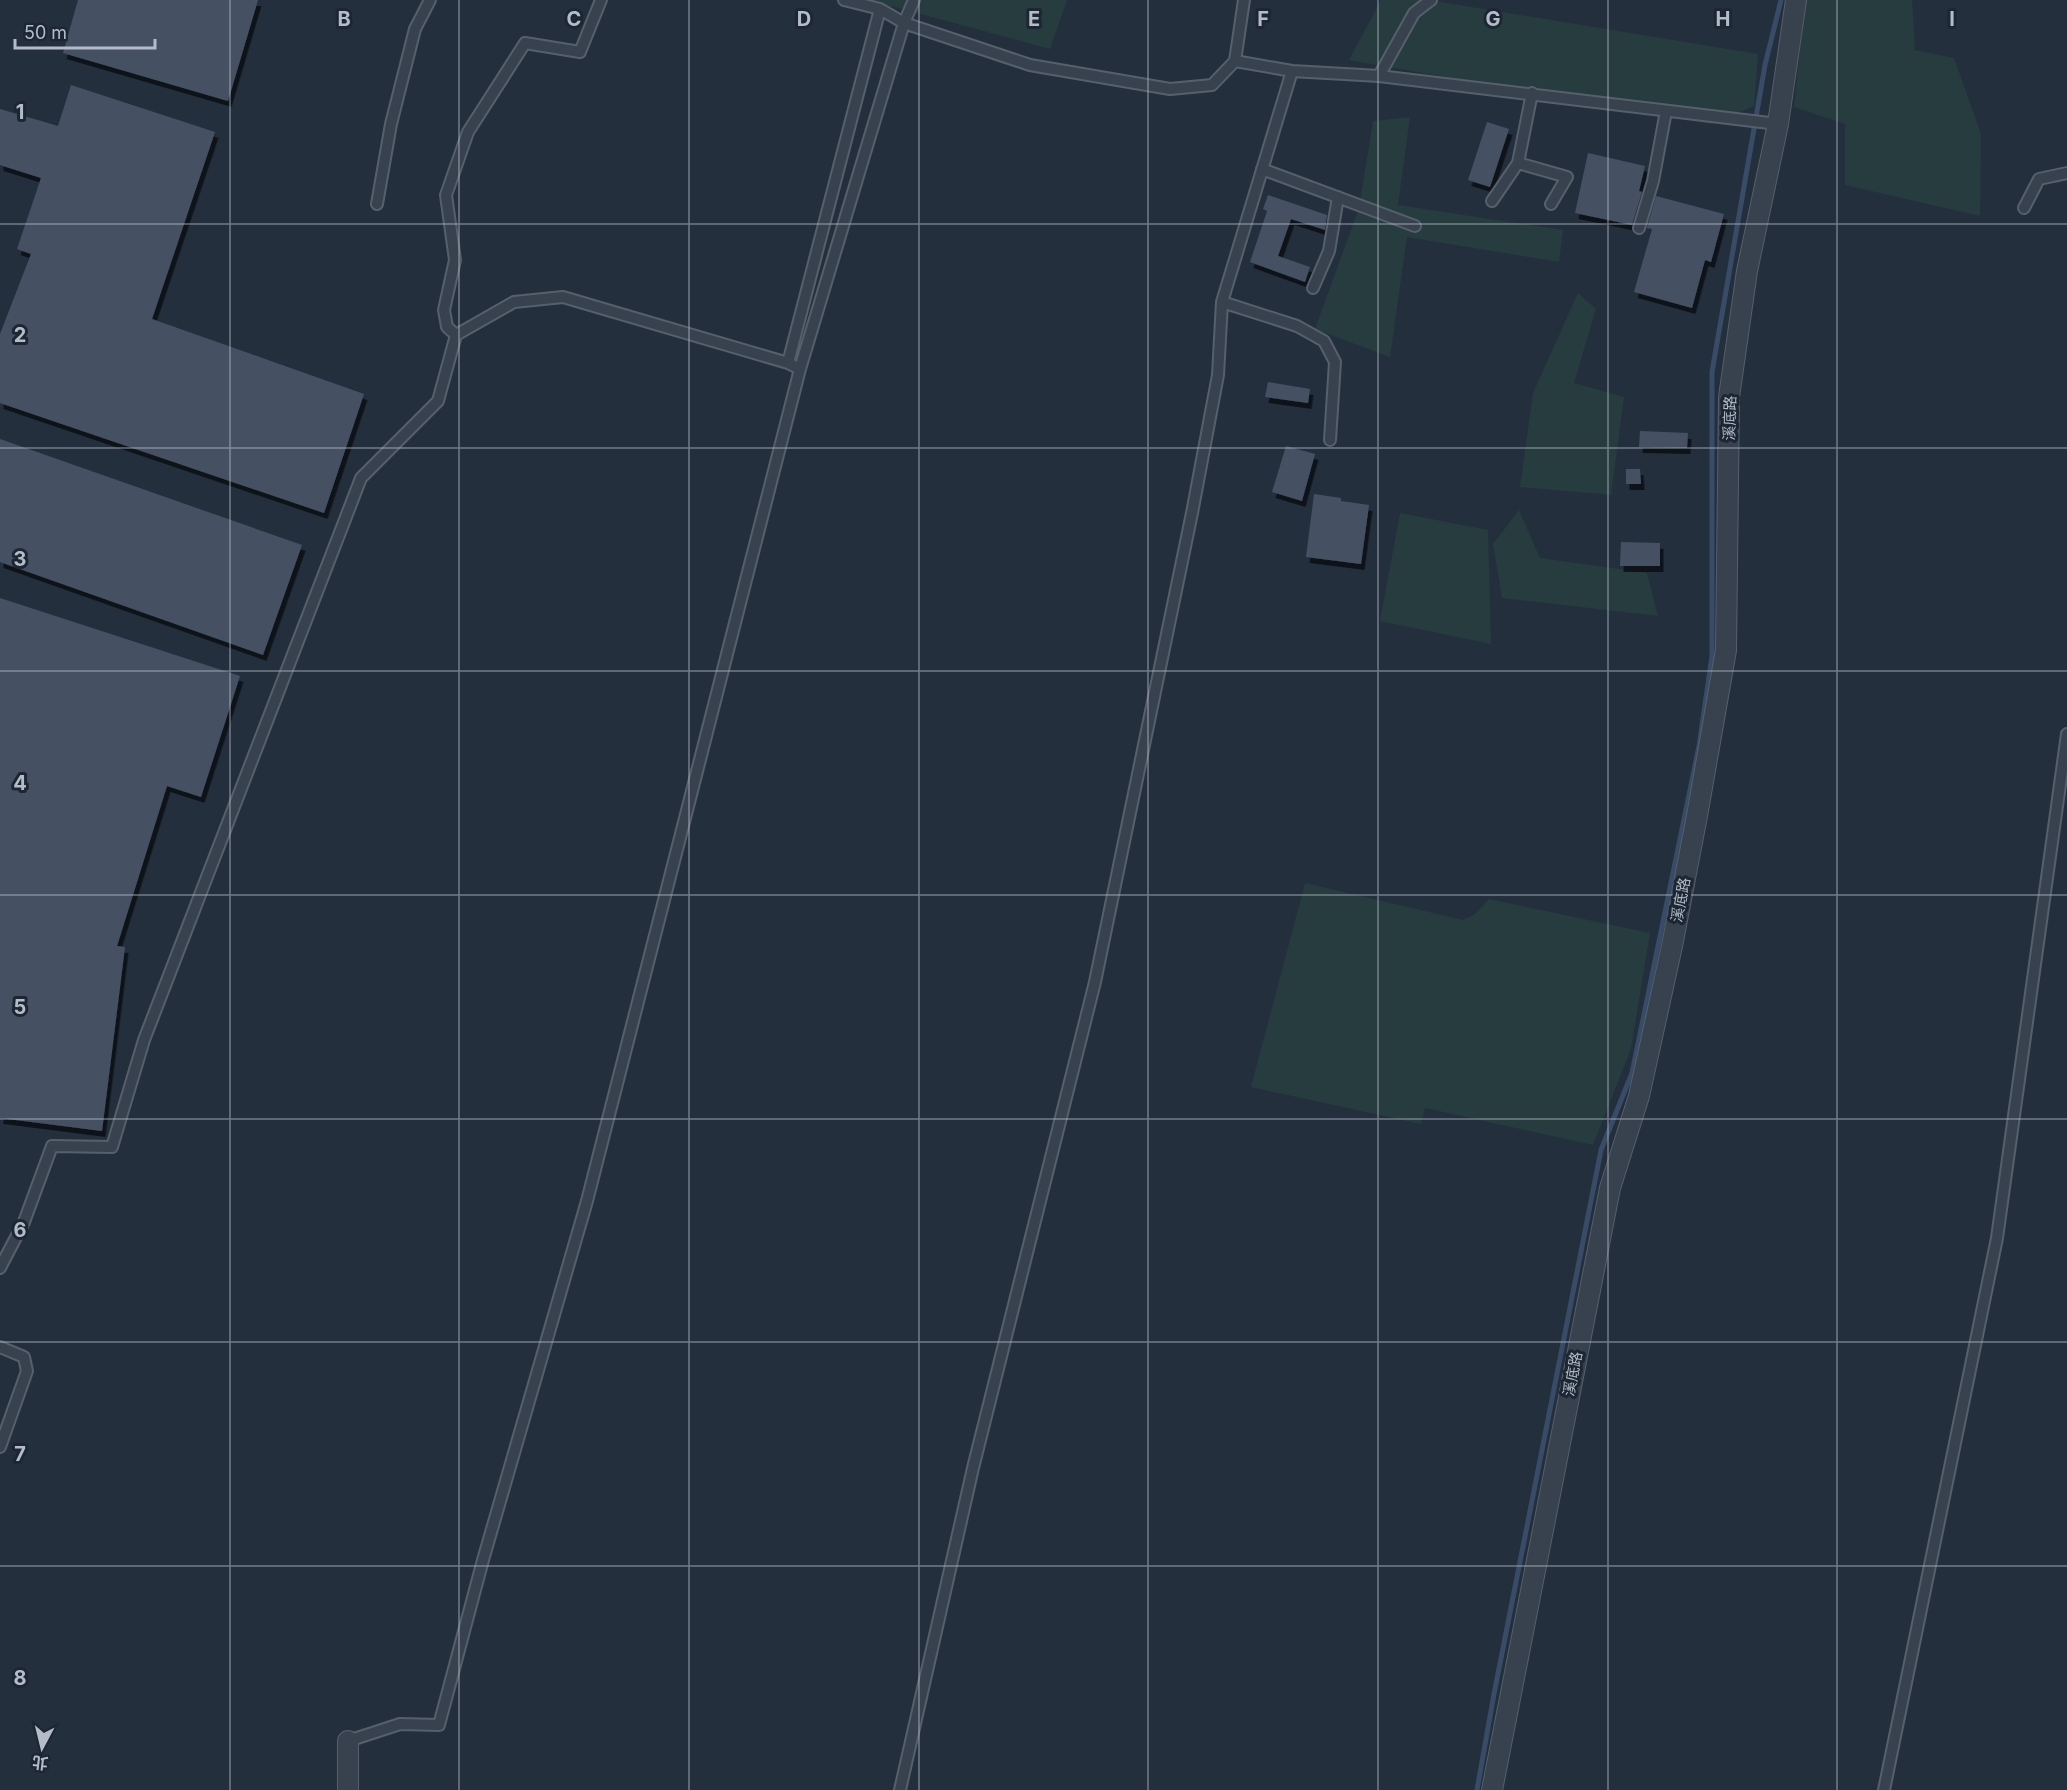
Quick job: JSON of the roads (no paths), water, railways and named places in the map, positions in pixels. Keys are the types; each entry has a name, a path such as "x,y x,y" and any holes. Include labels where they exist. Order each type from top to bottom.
{"street":[{"name":"溪底路","path":"1492,1790 1610,1188 1639,1096 1698,816 1726,650 1730,397 1747,271 1778,124 1796,0"},
{"path":"348,1742 348,1790"}],"lane":[{"path":"377,204 392,124 414,29 430,0"},
{"path":"456,334 447,327 444,310 455,260 446,195 468,132 525,43 580,52 601,0"},
{"path":"844,0 880,9 904,22 1030,65 1170,89 1212,85 1235,61 1244,0"},
{"path":"348,1742 400,1724 439,1725 486,1549 587,1201 800,369 904,22 914,0"},
{"path":"1379,76 1414,13 1431,0"},
{"path":"788,363 880,9"},
{"path":"1235,61 1292,71 1379,76 1778,124"},
{"path":"900,1790 974,1468 1095,982 1192,513 1218,375 1222,302 1292,71"},
{"path":"1492,201 1518,163 1532,93"},
{"path":"1639,228 1653,181 1666,111"},
{"path":"1518,163 1567,177 1551,204"},
{"path":"1262,169 1414,226"},
{"path":"2024,208 2039,179 2067,173"},
{"path":"1313,288 1329,251 1338,197"},
{"path":"0,1268 24,1222 52,1146 112,1147 144,1040 361,478 438,401 456,334 514,302 562,297 788,363 800,369"},
{"path":"1222,302 1297,326 1324,341 1335,362 1330,440"},
{"path":"1884,1790 1997,1238 2067,734"},
{"path":"0,1347 24,1357 27,1371 0,1447"}],"waterway":[{"path":"1477,1790 1601,1150 1632,1073 1699,746 1712,656 1712,372 1765,65 1781,0"}]}
